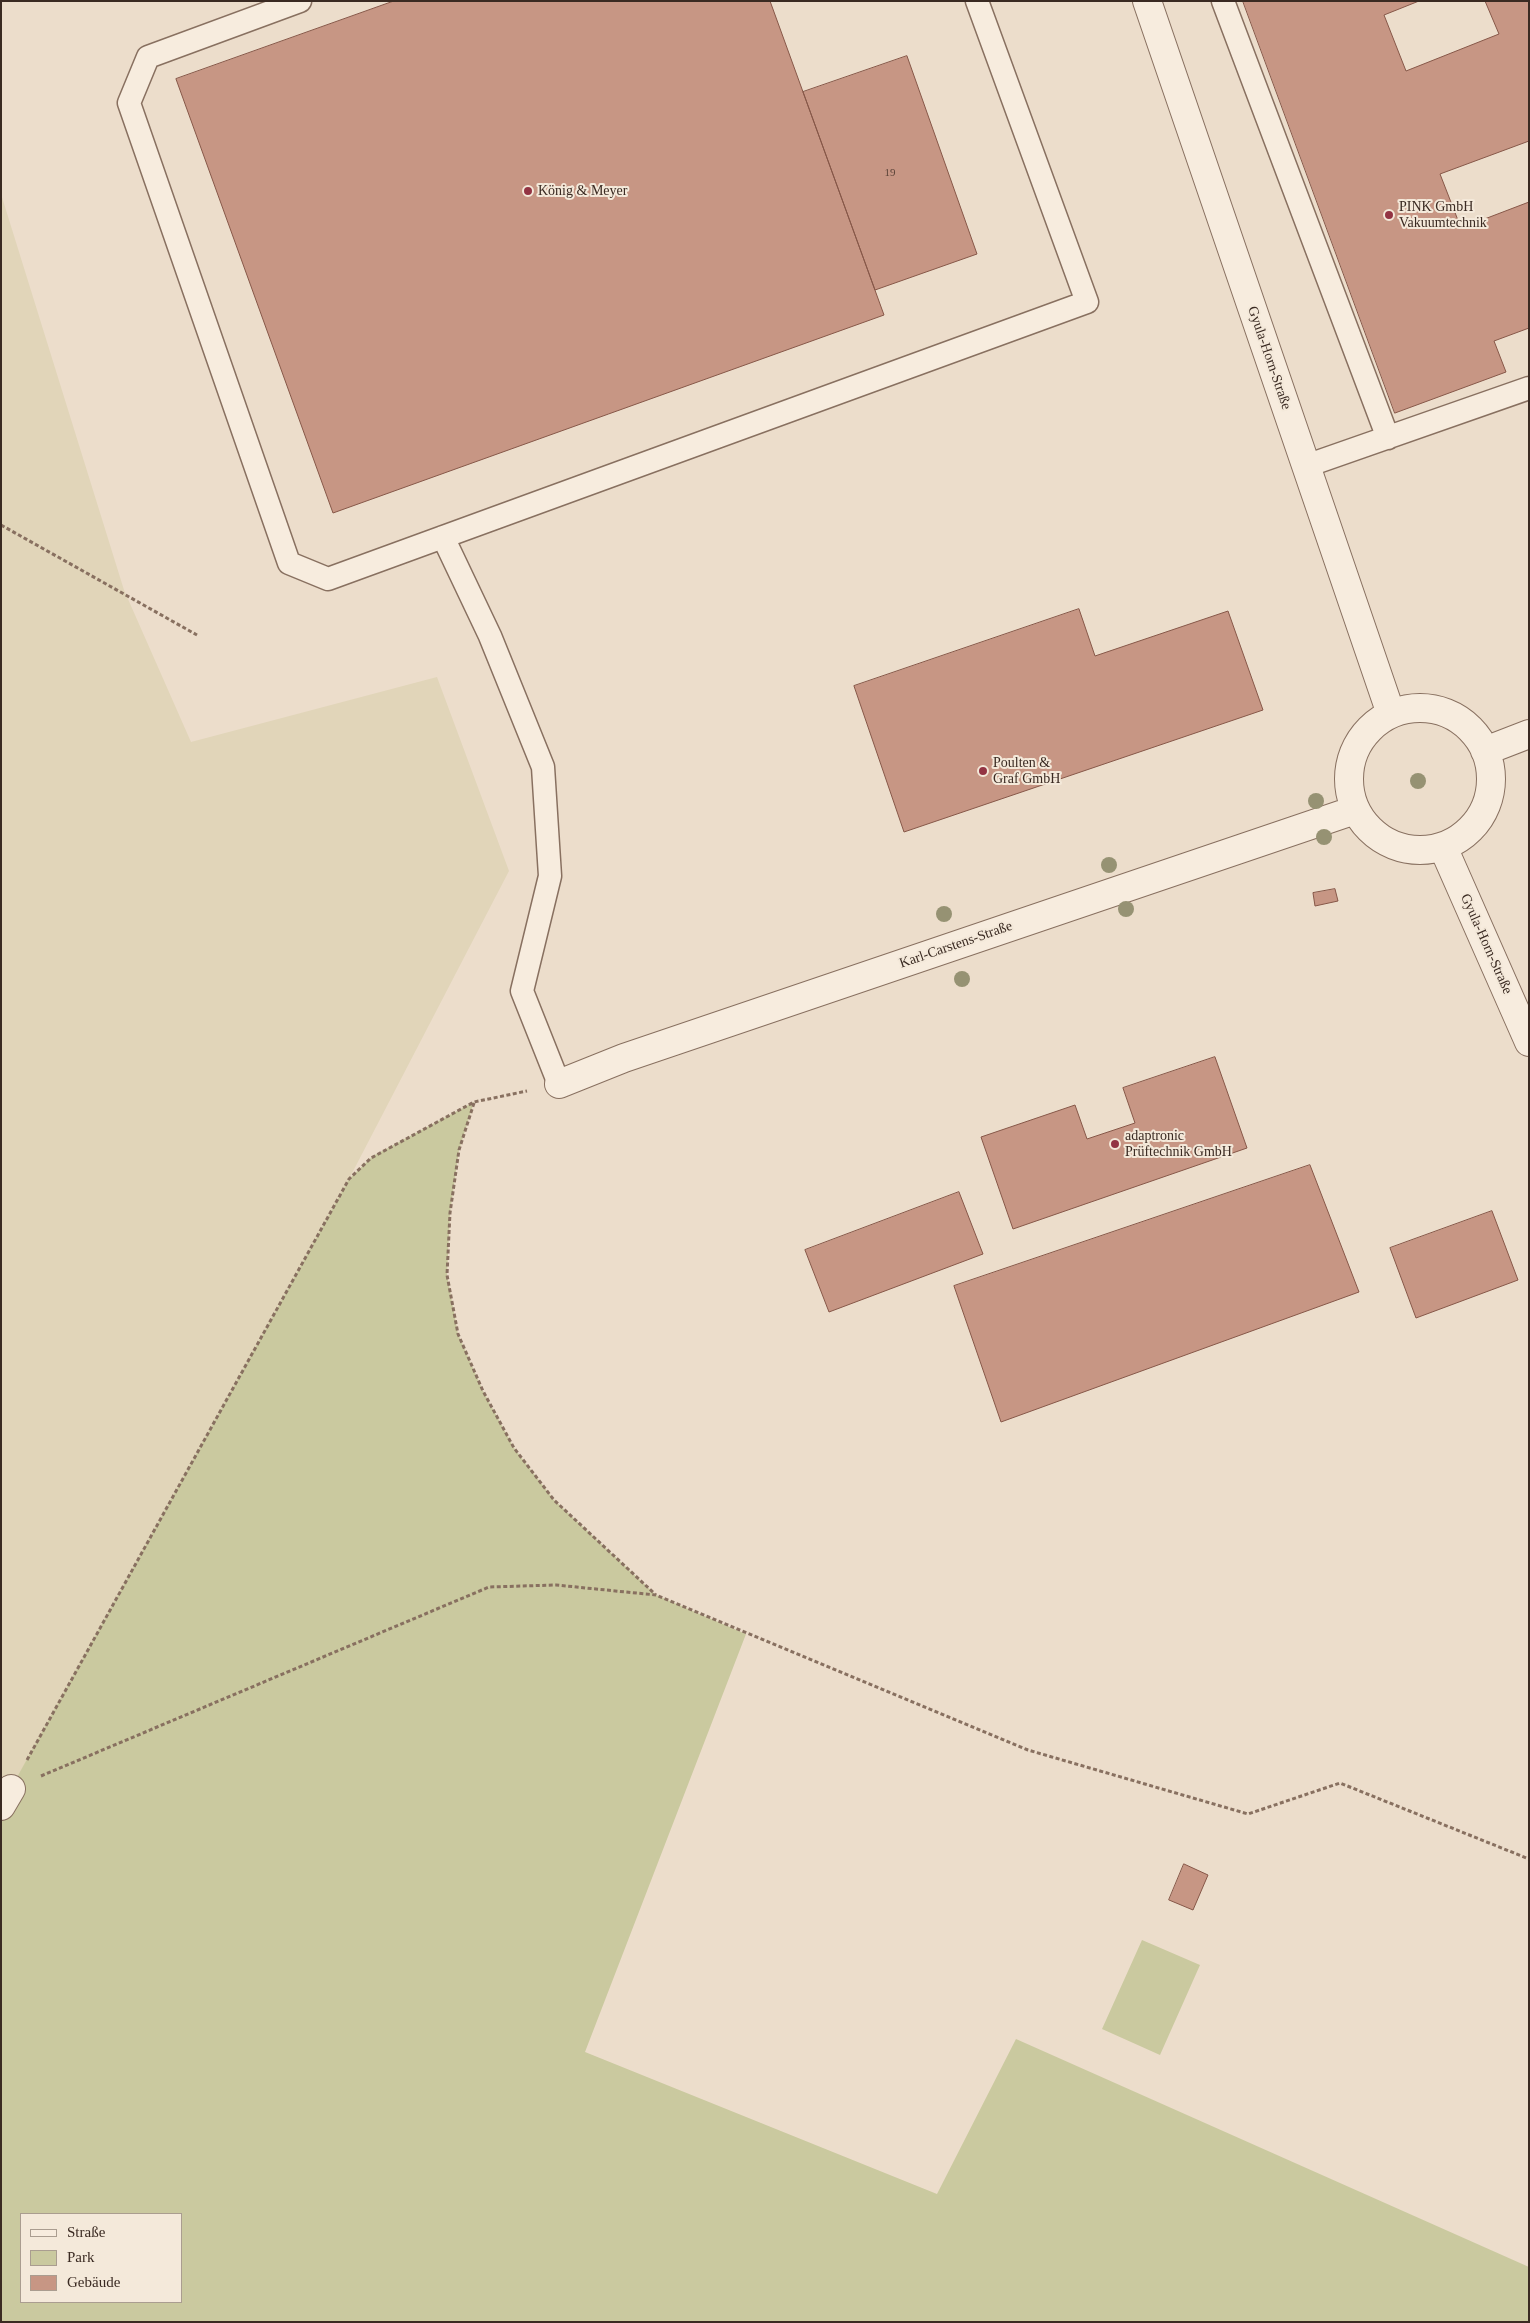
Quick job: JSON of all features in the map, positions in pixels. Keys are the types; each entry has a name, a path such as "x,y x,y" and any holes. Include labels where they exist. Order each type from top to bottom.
{"street":[{"name":"Gyula-Horn-Straße","path":"1146,1 1392,714"},
{"path":"1424,708 1448,714 1469,728 1485,751 1491,778 1490,793 1481,816 1465,835 1443,847 1422,850 1402,848 1382,840 1366,827 1355,810 1348,783 1351,758 1362,736 1381,720 1392,714 1408,709 1424,708"},
{"path":"1485,751 1529,734"},
{"name":"Karl-Carstens-Straße","path":"559,1084 624,1058 1355,810"},
{"name":"Gyula-Horn-Straße","path":"1443,847 1529,1042"}],"lane":[{"path":"300,1 148,57 129,103 289,563 328,579 1087,302 976,1"},
{"path":"1223,1 1388,438"},
{"path":"1306,466 1529,388"},
{"path":"443,536 490,636 542,767 550,876 522,991 559,1084"}],"path":[{"path":"1,525 197,635"},
{"path":"6,1798 349,1179 371,1158 474,1102 559,1084"},
{"path":"474,1102 459,1150 450,1213 447,1275 458,1334 484,1391 514,1448 542,1485 554,1500 656,1595"},
{"path":"6,1798 489,1587 556,1585 656,1595 1028,1750 1248,1814 1340,1783 1529,1859"}],"shaded area":[{"path":"1,194 124,590 191,742 437,677 509,871 349,1179 11,1789 1,1785"}],"green space":[{"path":"474,1102 459,1150 450,1213 447,1275 458,1334 483,1391 514,1448 554,1500 656,1595 746,1634 585,2052 937,2194 1016,2039 1529,2267 1529,2322 1,2322 1,1785 11,1788 349,1179 373,1156"},
{"path":"1142,1940 1200,1965 1160,2055 1102,2029"}],"building":[{"name":"König & Meyer","path":"394,1 770,1 884,315 333,513 176,79"},
{"name":"PINK GmbH Vakuumtechnik","path":"1243,1 1419,1 1384,15 1406,71 1499,34 1485,1 1529,1 1529,141 1440,174 1461,228 1529,202 1529,328 1494,341 1506,372 1395,413"},
{"path":"907,56 977,254 875,290 803,92"},
{"name":"Poulten & Graf GmbH","path":"1079,609 1095,656 1228,611 1263,710 904,832 854,686"},
{"path":"1335,889 1338,901 1315,906 1313,893"},
{"name":"adaptronic Prüftechnik GmbH","path":"1215,1057 1247,1148 1013,1229 981,1137 1075,1105 1087,1139 1135,1123 1123,1088"},
{"path":"1310,1165 1359,1292 1001,1422 954,1286"},
{"path":"959,1192 983,1254 829,1312 805,1250"},
{"path":"1492,1211 1518,1280 1416,1318 1390,1248"},
{"path":"1184,1864 1208,1875 1193,1910 1169,1900"}],"place":[{"name":"König & Meyer","path":"528,191"},
{"name":"PINK GmbH Vakuumtechnik","path":"1389,215"},
{"name":"Poulten & Graf GmbH","path":"983,771"},
{"name":"adaptronic Prüftechnik GmbH","path":"1115,1144"}]}
